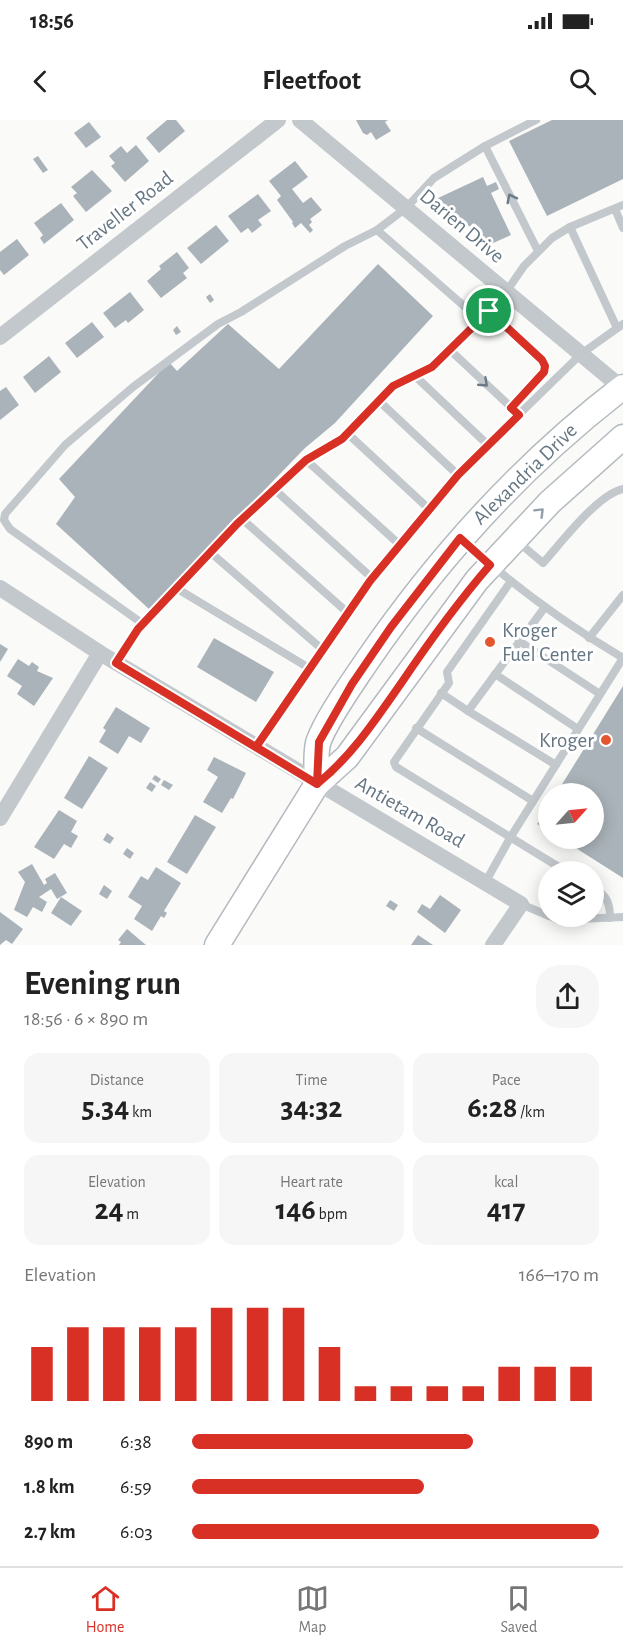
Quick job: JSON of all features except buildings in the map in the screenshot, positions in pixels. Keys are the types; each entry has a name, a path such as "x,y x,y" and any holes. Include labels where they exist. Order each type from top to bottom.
{"main road":[{"name":"Alexandria Drive","path":"317,784 319,742 352,684 391,627 460,538 515,480 553,444 623,388"},
{"name":"Alexandria Drive","path":"217,945 317,784 347,757 490,565 550,502 623,437"}],"street":[{"name":"Traveller Road","path":"0,337 279,120"},
{"name":"Darien Drive","path":"300,120 623,388"},
{"name":"Antietam Road","path":"0,588 116,663 521,904"},
{"path":"0,818 100,653"},
{"path":"494,945 521,904"}],"lane":[{"path":"143,624 9,529 4,520 5,514 65,445 133,387 218,324 241,312 345,246 377,230 406,208 434,178 485,146 536,120"},
{"path":"485,146 538,251"},
{"path":"116,663 143,624 242,519 306,460 336,443 393,386 432,367 489,311 538,251 570,227 619,207 623,228"},
{"path":"256,747 372,578 458,475 581,354 620,326 570,227"},
{"path":"377,230 480,320"},
{"path":"489,311 545,366 544,372 511,408"},
{"path":"450,350 519,415"},
{"path":"414,375 488,445"},
{"path":"379,401 458,475"},
{"path":"347,433 429,509"},
{"path":"306,460 400,545"},
{"path":"274,489 372,578"},
{"path":"514,538 543,563 602,500 615,491 623,489"},
{"path":"242,519 348,613"},
{"path":"460,538 490,565 545,607 589,638 623,658 510,838 485,883"},
{"path":"210,552 323,650"},
{"path":"511,581 447,672 448,683 395,757 396,767 549,861"},
{"path":"176,588 309,668"},
{"path":"589,638 623,595"},
{"path":"468,711 545,607"},
{"path":"519,641 600,694"},
{"path":"495,674 578,729"},
{"path":"441,693 556,765"},
{"path":"416,728 533,801"},
{"path":"604,894 610,905 610,918"},
{"path":"521,904 538,911"},
{"path":"604,918 623,917"}],"place":[{"name":"Kroger Fuel Center","path":"490,642"},
{"name":"Kroger","path":"606,740"}],"route":[{"path":"489,311 432,367 393,386 342,439 306,460 237,524 138,629 116,663 317,784 333,771 371,726 423,652 490,565 460,538 441,561 391,627 352,684 319,742 316,758 317,784 256,747 370,581 458,475 519,415 511,408 544,372 545,366 542,360 489,311"}]}
